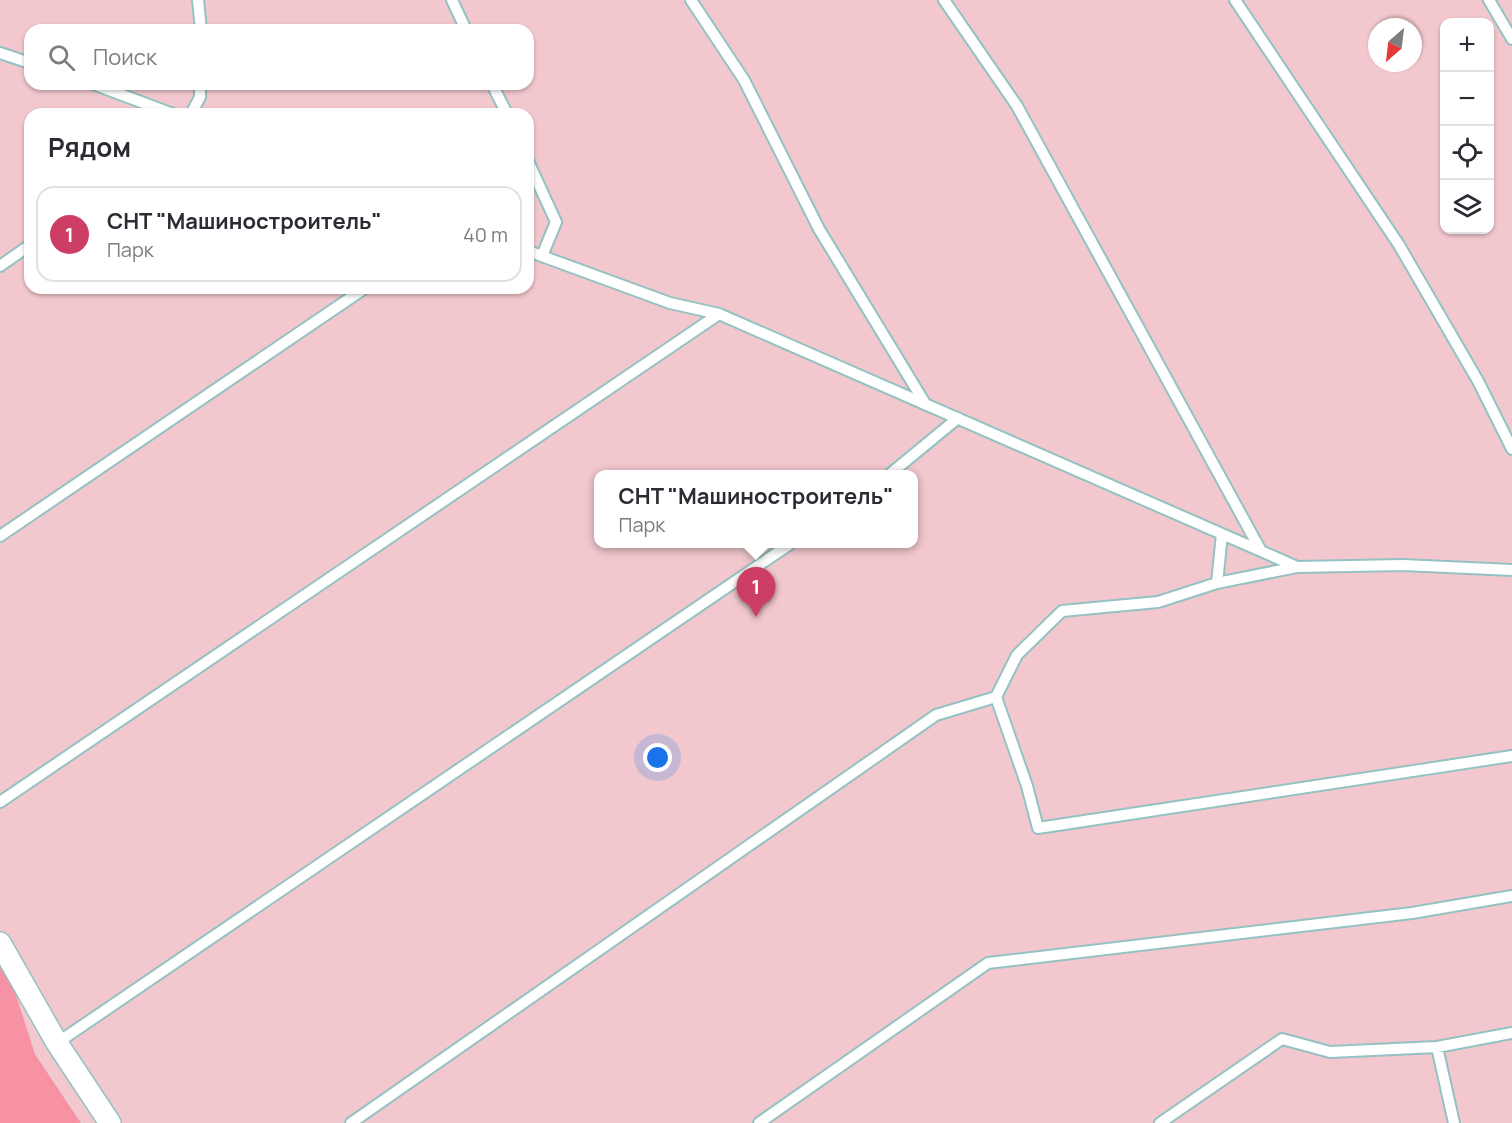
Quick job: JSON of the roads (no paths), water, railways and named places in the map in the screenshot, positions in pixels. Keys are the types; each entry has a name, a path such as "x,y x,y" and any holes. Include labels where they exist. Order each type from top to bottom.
{"street":[{"path":"0,943 57,1043 110,1123"}],"lane":[{"path":"198,0 200,24"},
{"path":"452,0 463,24"},
{"path":"691,0 744,80 819,229 926,405"},
{"path":"944,0 1017,106 1261,551"},
{"path":"1235,0 1400,244 1478,381 1512,449"},
{"path":"1489,0 1512,39"},
{"path":"0,53 24,61"},
{"path":"109,90 157,108"},
{"path":"194,108 200,97 200,90"},
{"path":"495,90 504,108"},
{"path":"534,174 556,222 542,256"},
{"path":"0,266 24,249"},
{"path":"534,253 670,303 719,314 1297,567"},
{"path":"0,536 356,294"},
{"path":"0,802 719,314"},
{"path":"895,470 958,418"},
{"path":"1217,583 1222,534"},
{"path":"57,1043 783,548"},
{"path":"1512,570 1403,565 1297,567 1217,583 1158,602 1062,611 1017,655 996,697 1027,786 1038,828 1512,756"},
{"path":"351,1123 936,715 996,697"},
{"path":"759,1123 988,963 1412,913 1512,896"},
{"path":"1160,1123 1282,1039 1330,1052 1437,1047 1512,1033"},
{"path":"1437,1047 1454,1123"}],"place":[{"name":"СНТ \"Машиностроитель\"","path":"756,617"}]}
